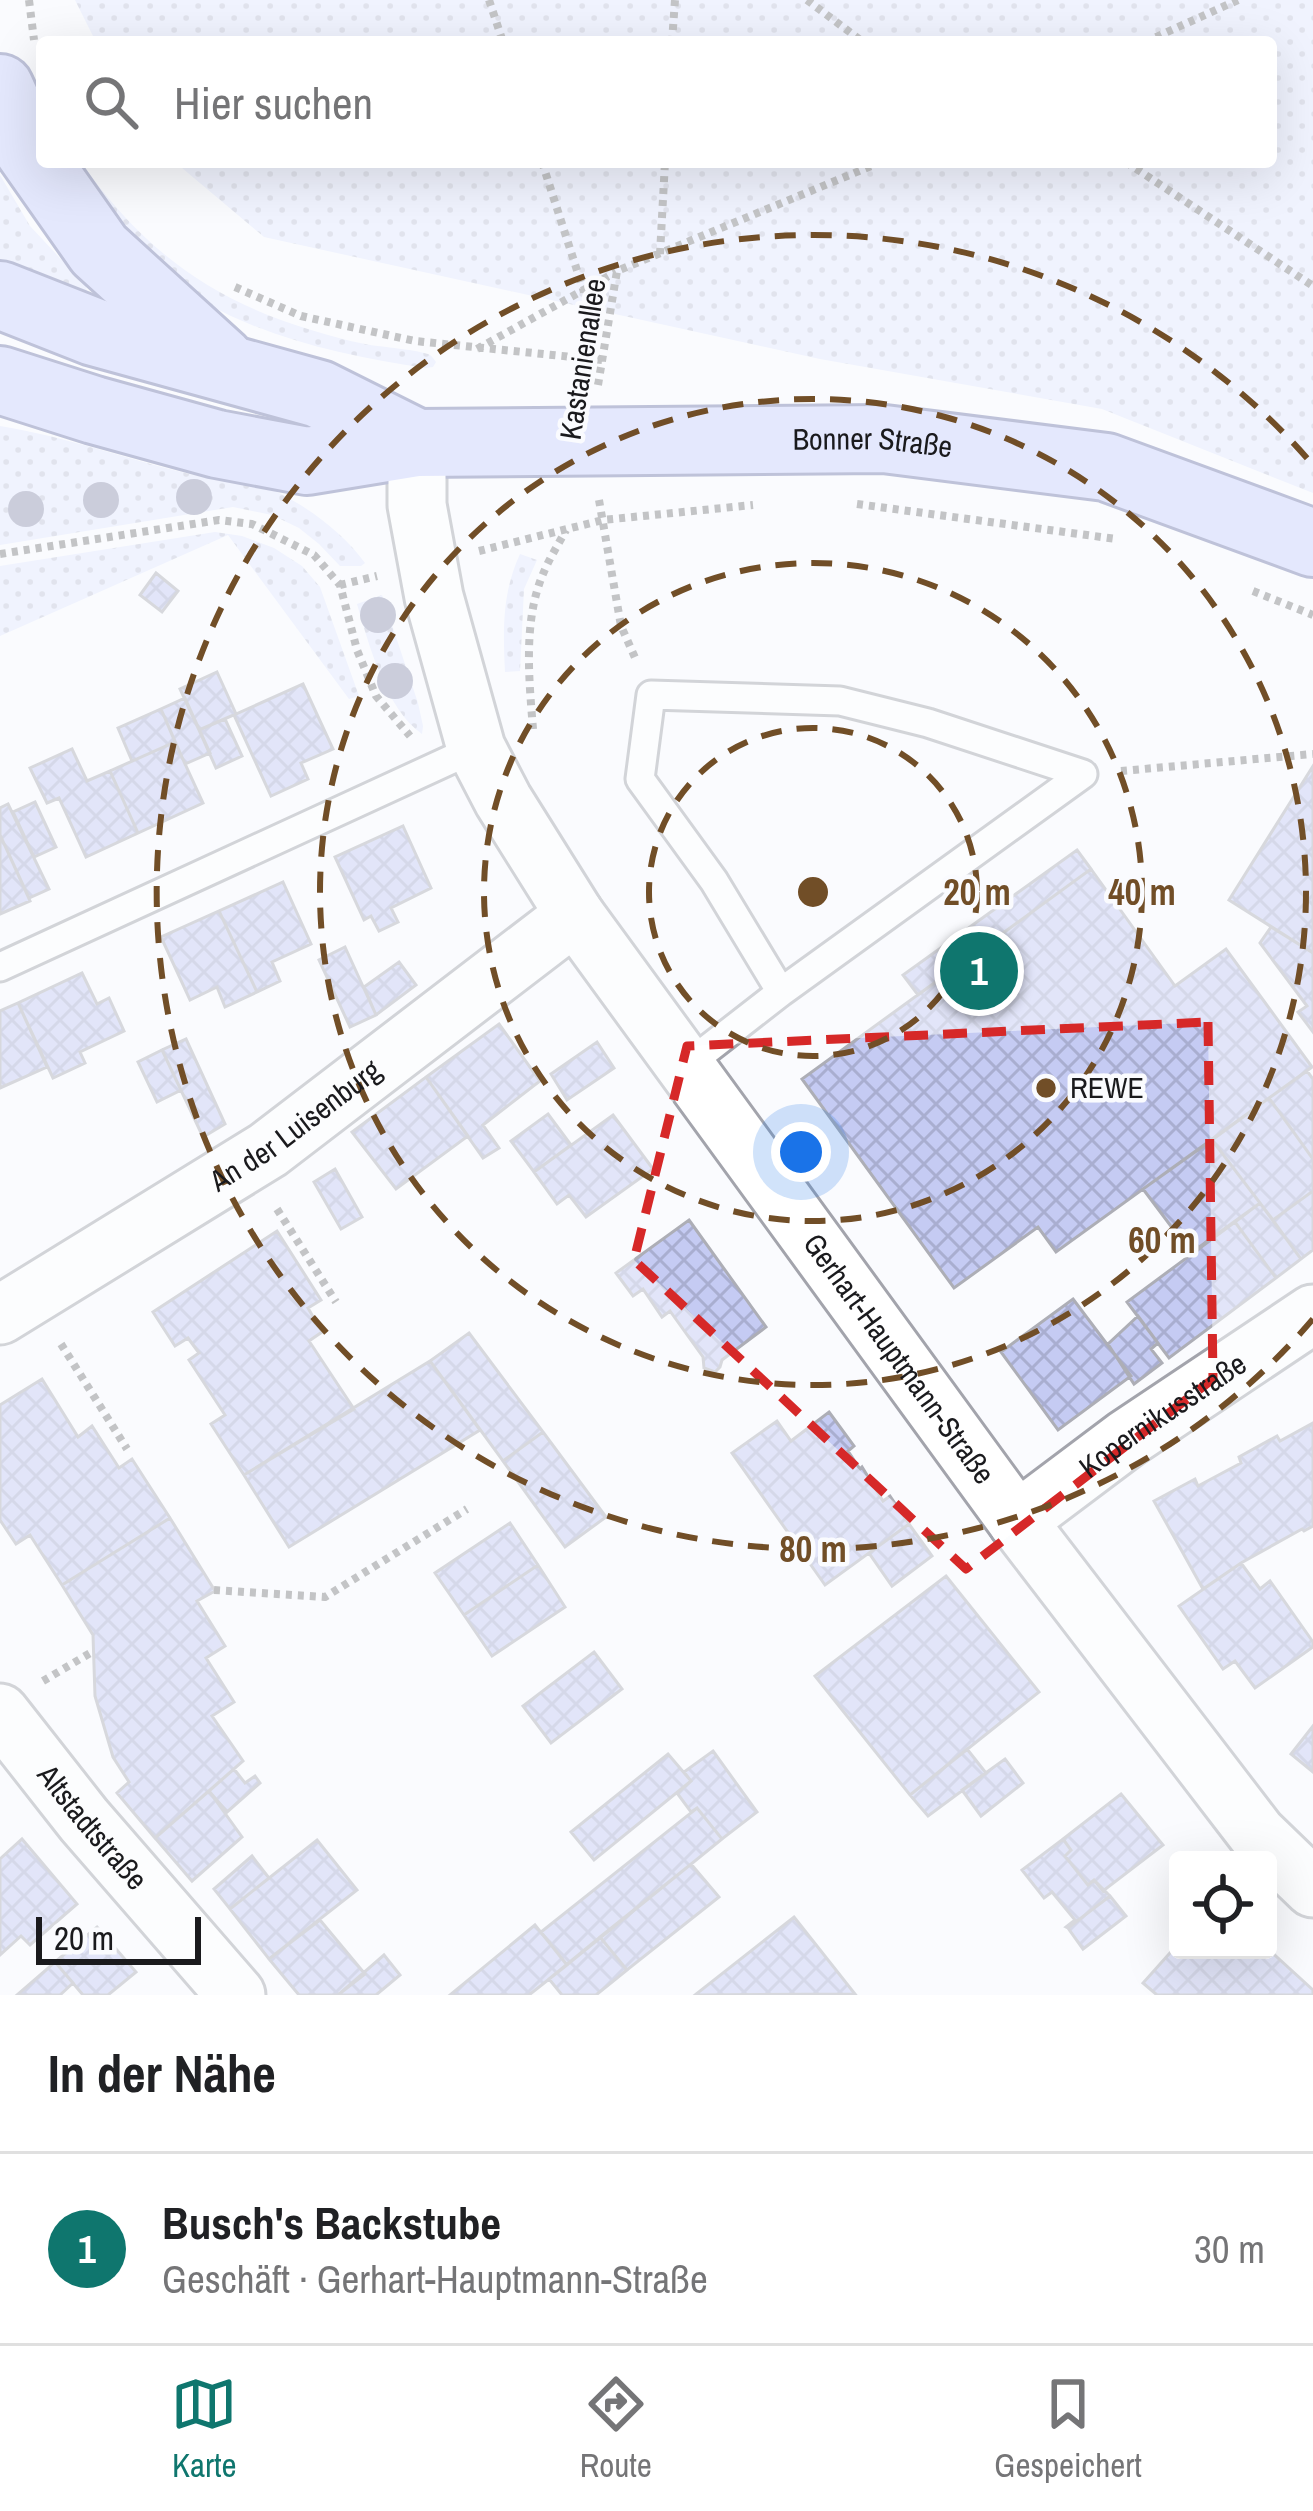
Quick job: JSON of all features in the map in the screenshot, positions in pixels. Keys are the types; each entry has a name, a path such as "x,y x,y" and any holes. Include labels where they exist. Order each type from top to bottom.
{"main road":[{"path":"18,68 28,149 36,160"},
{"path":"41,168 99,250 233,372"},
{"name":"Bonner Straße","path":"0,295 94,332 319,394 417,442"},
{"name":"Bonner Straße","path":"0,380 217,444 307,461 417,442 884,439 1106,467 1313,543"}],"street":[{"name":"Gerhart-Hauptmann-Straße","path":"417,442 417,505 427,563 476,748 503,800 575,915 1017,1521 1257,1834 1313,1888"},
{"name":"An der Luisenburg","path":"16,1306 268,1150 575,915"},
{"name":"Kopernikusstraße","path":"1017,1521 1126,1439 1313,1314"},
{"name":"Altstadtstraße","path":"0,1713 84,1820 236,1995"}],"lane":[{"path":"781,992 714,881 640,779 650,695 840,701 928,723 1083,775"},
{"path":"0,967 476,748"},
{"path":"686,1066 1083,775"}],"path":[{"path":"18,68 29,0"},
{"path":"489,0 501,36"},
{"path":"673,36 675,0"},
{"path":"807,0 855,36"},
{"path":"1158,36 1238,0"},
{"path":"544,168 584,292"},
{"path":"660,254 665,168"},
{"name":"Kastanienallee","path":"650,695 621,626 588,440 617,272 867,168"},
{"path":"1135,168 1313,286"},
{"path":"1293,273 1313,271"},
{"path":"477,349 617,272"},
{"path":"227,284 301,316 415,341 602,360"},
{"path":"840,502 1129,541"},
{"path":"603,520 770,503"},
{"path":"0,554 219,520 253,524 314,555 340,585 357,650 376,696 407,733"},
{"path":"533,736 531,622 541,578 566,530"},
{"path":"1252,590 1313,615"},
{"path":"1083,775 1313,754"},
{"path":"247,1162 336,1302"},
{"path":"16,1306 127,1449"},
{"path":"214,1590 325,1598 467,1509"}],"highlighted area":[{"path":"1208,1022 1213,1379 966,1569 634,1260 687,1046"}],"shaded area":[{"path":"75,0 1313,0 1313,493 1102,409 820,359 264,237 182,168 1277,168 1277,36 93,36"},
{"path":"66,168 85,168 154,245 241,303 311,330 425,353 436,362 425,368 286,337 220,310 154,268"},
{"path":"0,175 30,226 87,292 0,262"},
{"path":"0,426 198,476 270,489 326,523 365,563 340,566 299,528 272,515 233,507 0,545"},
{"path":"215,532 242,536 274,548 302,566 320,587 359,696 349,699 228,535 0,636 0,566"},
{"path":"520,554 537,560 524,589 520,671 505,672 507,597"},
{"path":"382,595 418,703 422,734 389,693 357,604"}],"building":[{"path":"156,573 178,591 162,612 140,595"},
{"path":"217,672 236,714 199,730 180,689"},
{"path":"303,684 333,749 301,763 308,779 271,796 234,715"},
{"path":"185,698 210,753 185,764 161,709"},
{"path":"161,709 175,742 132,761 118,728"},
{"path":"225,719 242,756 216,768 199,730"},
{"path":"175,742 203,803 138,833 110,771"},
{"path":"72,749 87,781 110,771 138,833 86,857 59,798 47,803 30,768"},
{"path":"1313,766 1313,953 1229,900"},
{"path":"35,802 56,847 34,857 13,812"},
{"path":"8,804 49,889 29,898 0,835 0,808"},
{"path":"403,826 431,888 391,908 398,922 379,931 371,916 364,920 335,857"},
{"path":"0,835 30,901 0,914"},
{"path":"1077,850 1091,869 918,995 903,975"},
{"name":"REWE","path":"1091,869 1175,986 1226,949 1312,1067 1056,1252 1038,1227 954,1288 802,1079"},
{"path":"283,882 311,944 272,962 280,981 257,992 219,911"},
{"path":"219,911 257,992 225,1007 217,987 190,1000 161,937"},
{"path":"1271,927 1313,953 1313,1032 1298,1012 1307,1006 1260,943"},
{"path":"345,947 376,1015 350,1027 319,960"},
{"path":"399,962 416,985 376,1015 364,987"},
{"path":"82,973 97,1004 109,998 124,1031 80,1052 85,1063 53,1078 18,1003"},
{"path":"18,1003 47,1067 0,1088 0,1011"},
{"path":"499,1024 540,1081 483,1125 499,1148 483,1158 426,1077"},
{"path":"186,1039 225,1124 203,1137 162,1050"},
{"path":"597,1042 614,1068 567,1100 551,1074"},
{"path":"162,1050 181,1090 157,1102 138,1062"},
{"path":"1307,1071 1313,1079 1313,1159 1269,1098"},
{"path":"426,1077 468,1136 396,1189 352,1132"},
{"path":"1269,1098 1313,1159 1313,1191 1273,1220 1212,1140"},
{"path":"548,1114 571,1145 534,1172 511,1141"},
{"path":"613,1115 653,1169 586,1217 569,1195 557,1204 534,1172"},
{"path":"1212,1140 1260,1203 1191,1253 1143,1189"},
{"path":"335,1169 362,1217 341,1229 314,1182"},
{"path":"1313,1191 1313,1250 1301,1259 1273,1220"},
{"path":"1260,1203 1301,1259 1276,1278 1235,1222"},
{"path":"689,1220 766,1327 722,1360 715,1372 704,1368 703,1357 670,1311 662,1317 643,1289 633,1296 616,1273"},
{"path":"1235,1222 1276,1278 1169,1358 1127,1302"},
{"path":"277,1231 321,1300 308,1308 322,1332 309,1341 354,1409 244,1475 211,1424 225,1415 189,1360 199,1353 188,1338 175,1346 153,1312"},
{"path":"1073,1299 1131,1376 1058,1430 1001,1352"},
{"path":"1138,1316 1158,1343 1151,1349 1162,1363 1134,1384 1108,1344"},
{"path":"469,1333 543,1432 503,1461 430,1361"},
{"path":"430,1361 480,1430 289,1547 244,1475"},
{"path":"42,1379 78,1437 92,1426 119,1468 132,1459 170,1518 62,1585 30,1535 16,1544 0,1520 0,1405"},
{"path":"829,1412 854,1446 848,1451 860,1469 883,1501 890,1496 909,1524 825,1585 732,1453 777,1421 791,1441"},
{"path":"1313,1423 1313,1526 1241,1563 1203,1589 1154,1501 1195,1479 1198,1486 1277,1436 1280,1441"},
{"path":"543,1432 606,1517 565,1547 503,1461"},
{"path":"170,1518 215,1591 197,1601 225,1646 206,1658 234,1702 212,1716 243,1761 155,1838 117,1793 129,1782 113,1757 95,1696 93,1635 62,1585"},
{"path":"510,1523 538,1565 464,1615 435,1573"},
{"path":"909,1524 932,1556 892,1586 869,1553"},
{"path":"1241,1563 1260,1589 1270,1581 1313,1642 1313,1647 1255,1688 1235,1661 1223,1669 1179,1606"},
{"path":"538,1565 565,1607 492,1656 464,1615"},
{"path":"946,1576 1039,1692 910,1795 815,1676"},
{"path":"594,1652 622,1689 551,1743 523,1706"},
{"path":"1313,1726 1313,1772 1291,1754"},
{"path":"967,1749 986,1773 928,1816 910,1795"},
{"path":"713,1751 757,1812 722,1839 697,1808 691,1812 677,1793 691,1781 684,1772"},
{"path":"668,1754 691,1781 594,1860 571,1832"},
{"path":"1005,1759 1023,1783 981,1816 962,1790"},
{"path":"234,1769 245,1783 255,1776 260,1783 227,1812 209,1791"},
{"path":"209,1791 242,1837 192,1881 155,1838"},
{"path":"1121,1794 1163,1845 1103,1891 1094,1880 1088,1885 1065,1856 1071,1850 1063,1839"},
{"path":"697,1808 722,1839 567,1965 541,1932"},
{"path":"22,1839 77,1904 30,1945 21,1936 0,1955 0,1859"},
{"path":"1063,1839 1071,1850 1065,1856 1088,1885 1094,1880 1110,1896 1068,1928 1075,1920 1052,1892 1044,1898 1022,1870"},
{"path":"317,1840 357,1890 269,1959 230,1909"},
{"path":"252,1856 269,1878 230,1909 214,1889"},
{"path":"691,1864 719,1897 627,1970 600,1937"},
{"path":"1110,1896 1126,1916 1083,1949 1068,1928"},
{"path":"794,1917 855,1994 695,1995"},
{"path":"320,1920 365,1974 338,1995 299,1995 269,1959"},
{"path":"535,1925 567,1965 529,1995 450,1995"},
{"path":"97,1927 136,1972 108,1995 83,1995 55,1962"},
{"path":"600,1937 627,1970 596,1995 562,1995 549,1979"},
{"path":"1169,1954 1169,1959 1277,1957 1313,1995 1157,1995 1143,1983"},
{"path":"384,1955 400,1975 376,1995 338,1995"},
{"path":"55,1962 73,1983 60,1995 17,1995"}],"place":[{"name":"Busch's Backstube","path":"979,971"},
{"name":"REWE","path":"1046,1088"}]}
